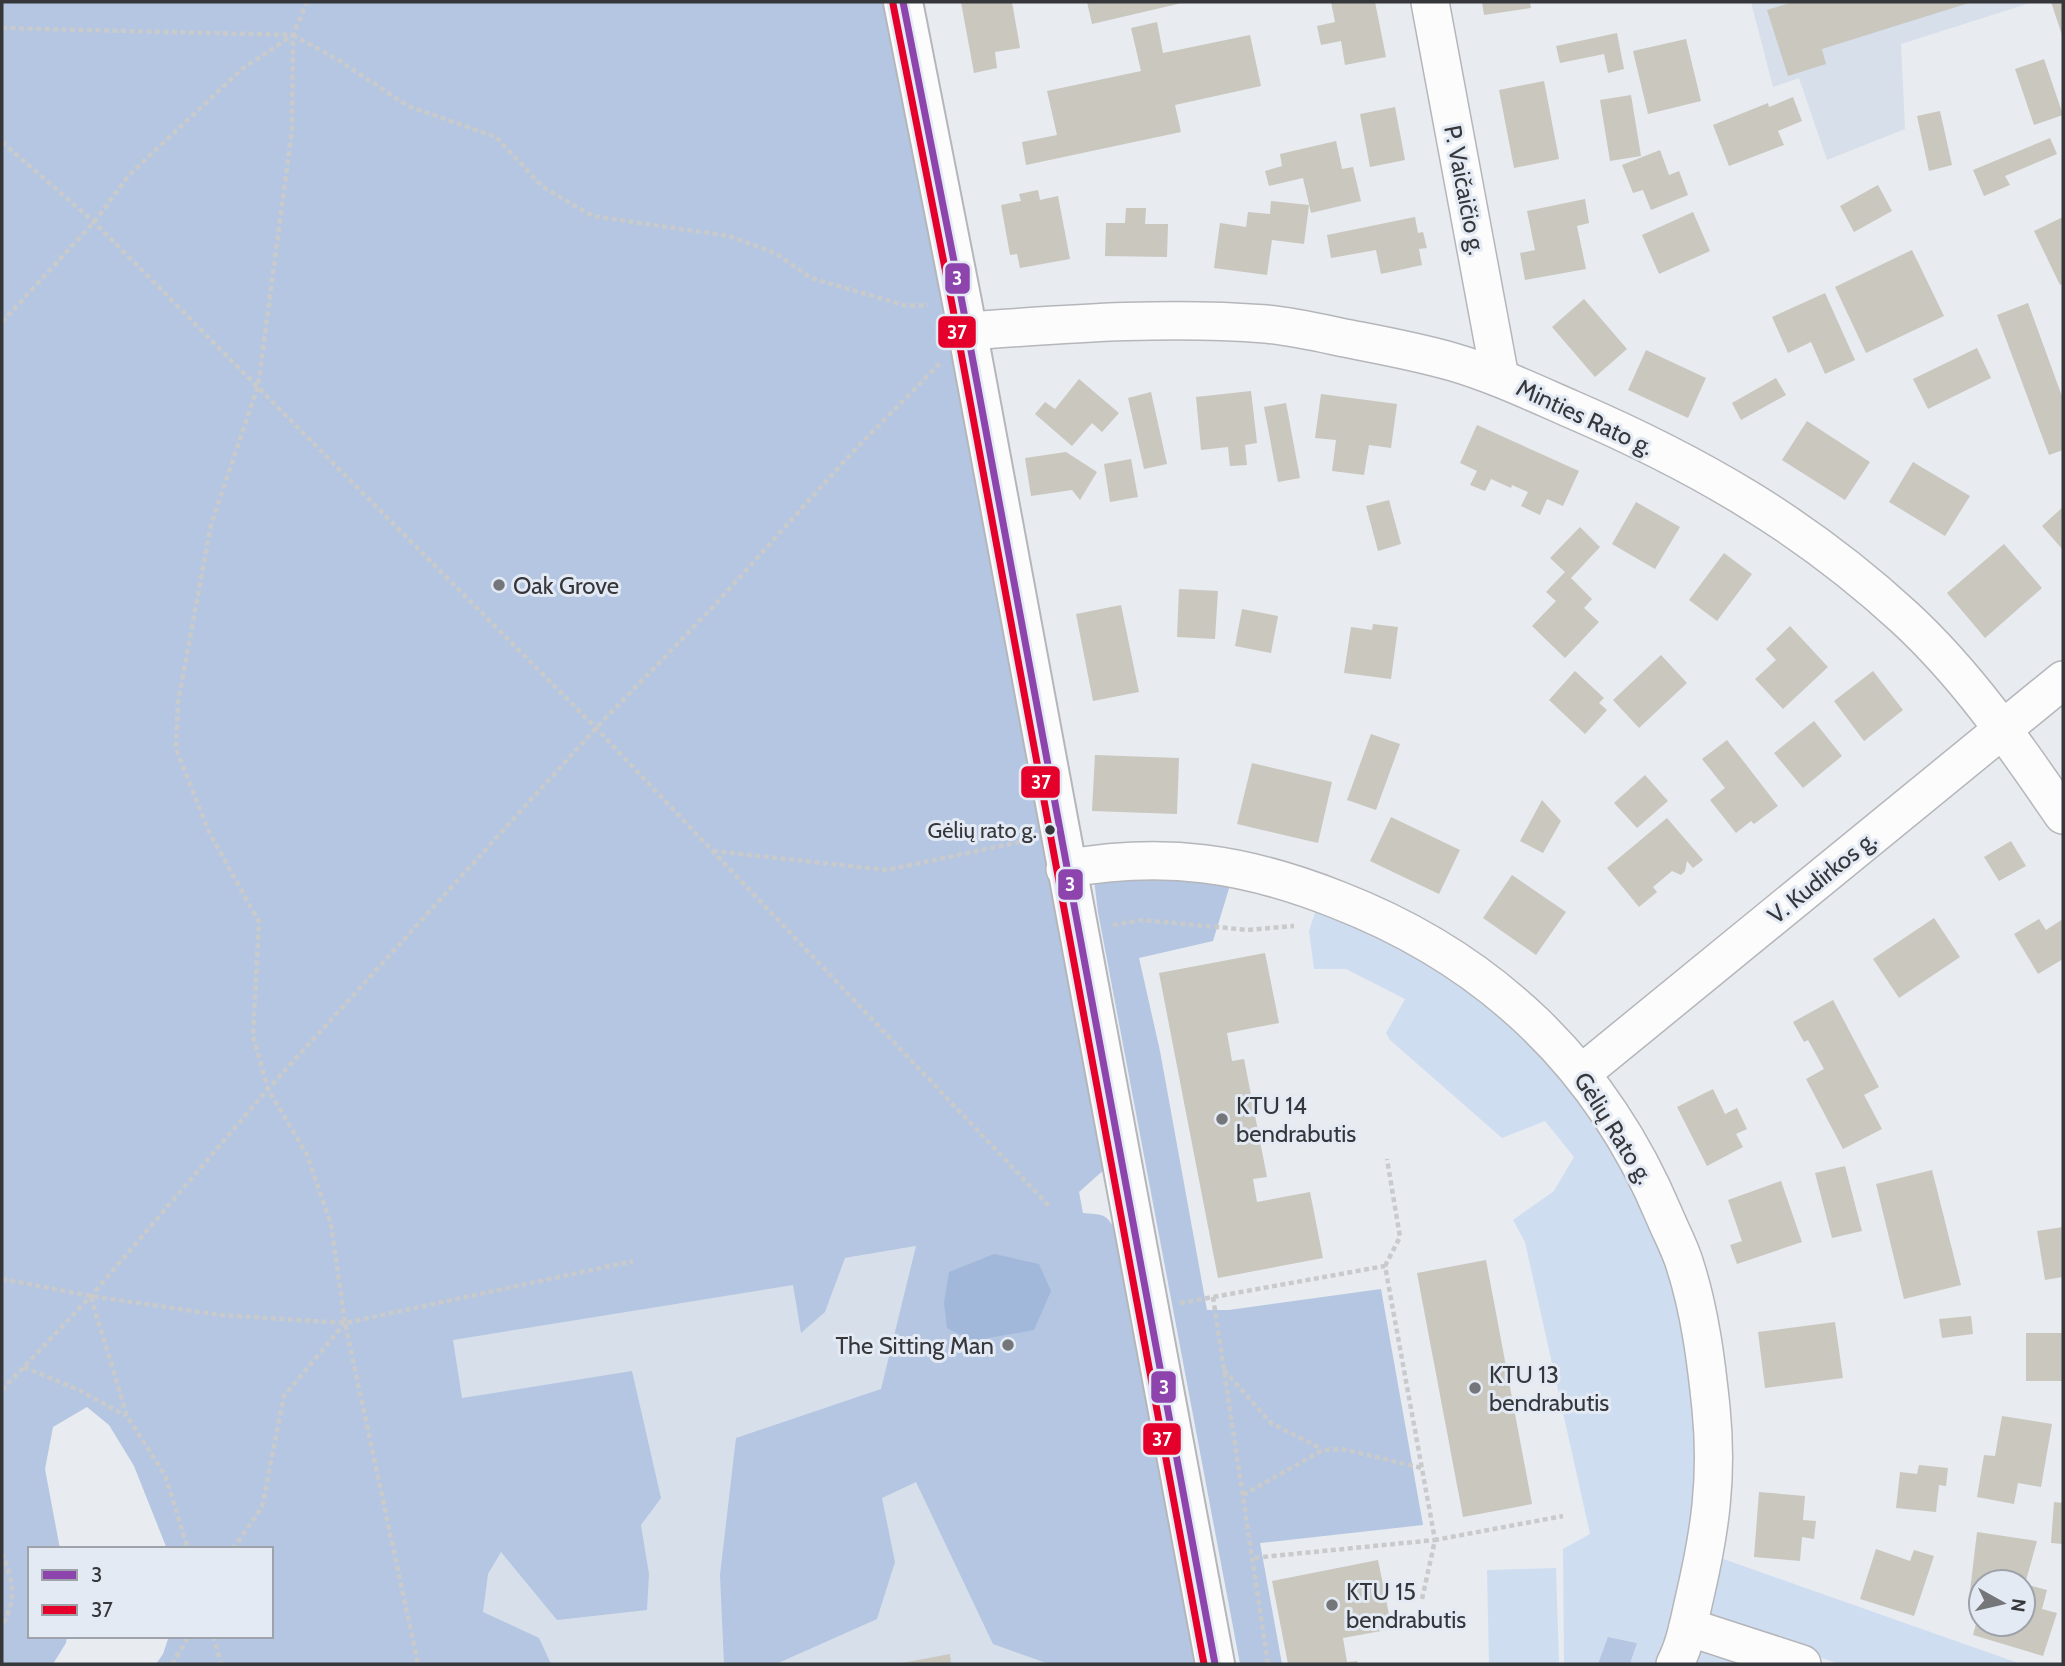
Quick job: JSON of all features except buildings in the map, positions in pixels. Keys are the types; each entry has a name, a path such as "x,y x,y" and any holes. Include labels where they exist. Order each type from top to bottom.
{"street":[{"path":"903,2 1215,1664"},
{"name":"P. Vaičaičio g.","path":"1430,2 1500,378"},
{"name":"Minties Rato g.","path":"965,323 1201,321 1268,324 1401,349 1500,378 1645,444 1743,495 1792,526 1837,560 1906,618 1959,675 2004,729 2063,815"},
{"name":"V. Kudirkos g.","path":"1582,1073 2063,681"},
{"name":"Gėlių Rato g.","path":"1062,851 1096,863 1156,859 1204,863 1260,874 1313,890 1369,912 1416,934 1468,968 1541,1028 1582,1073 1609,1110 1654,1192 1685,1264 1704,1344 1715,1447 1714,1493 1709,1531 1688,1627 1675,1664"},
{"path":"1688,1627 1802,1664"}],"path":[{"path":"307,2 293,35 292,130 258,386 211,525 178,702 176,749 209,832 259,922 253,1036 268,1089 307,1155 331,1224 345,1323 418,1664"},
{"path":"2,29 293,35 340,61 408,106 496,137 544,187 592,216 729,236 775,253 811,278 965,323 712,608 596,728 268,1089 91,1296 2,1390"},
{"path":"2,322 94,222 130,174 241,71 293,35"},
{"path":"2,142 94,222 596,728 1051,1208"},
{"path":"712,850 887,870 1062,851"},
{"path":"1077,931 1142,920 1248,930 1294,926"},
{"path":"1387,1159 1400,1237 1385,1266 1435,1540 1422,1599"},
{"path":"2,1279 91,1296 220,1315 345,1323 633,1261"},
{"path":"1148,1309 1385,1266"},
{"path":"91,1296 127,1416 165,1475 187,1547"},
{"path":"1213,1297 1268,1664"},
{"path":"234,1547 262,1507 284,1396 345,1323"},
{"path":"24,1367 79,1390 127,1416"},
{"path":"1224,1370 1271,1423 1323,1450"},
{"path":"1243,1495 1323,1450 1342,1449 1422,1468"},
{"path":"1252,1558 1435,1540 1563,1516"},
{"path":"2,1553 14,1591 10,1612 2,1626"},
{"path":"172,1664 188,1638"},
{"path":"214,1638 220,1664"}],"shaded area":[{"name":"Oak Grove","path":"2,2 887,2 1106,1168 1079,1192 1083,1213 1106,1217 1115,1230 1198,1664 1049,1664 993,1644 916,1482 882,1498 895,1562 877,1619 776,1664 724,1664 720,1575 736,1438 881,1389 916,1246 845,1258 825,1312 801,1333 793,1285 453,1340 462,1398 632,1371 661,1498 641,1525 649,1574 647,1610 557,1620 501,1552 488,1574 483,1612 539,1638 551,1664 156,1664 168,1638 273,1638 273,1547 166,1547 134,1466 109,1425 87,1407 53,1427 45,1469 60,1547 28,1547 28,1638 67,1638 66,1643 53,1664 2,1664"},
{"path":"1751,2 2033,2 1901,44 1905,129 1827,160 1799,78 1773,87"},
{"path":"1186,874 1231,882 1213,941 1139,958 1160,1051 1207,1310 1229,1310 1381,1289 1423,1525 1260,1543 1282,1664 1240,1664 1094,880"},
{"path":"1317,906 1330,910 1481,992 1586,1098 1662,1241 1686,1322 1701,1485 1685,1587 1660,1664 1630,1664 1637,1643 1609,1637 1598,1664 1564,1664 1563,1549 1590,1534 1525,1242 1513,1220 1554,1191 1574,1157 1545,1121 1502,1138 1390,1040 1386,1033 1405,999 1346,969 1314,969 1309,931"},
{"path":"917,1246 1165,1664 425,1664 359,1341"},
{"path":"994,1254 1039,1264 1051,1291 1034,1330 972,1341 947,1328 944,1303 949,1272"},
{"path":"1715,1556 2021,1664 1840,1664 1713,1623 1707,1608"},
{"path":"1556,1568 1559,1664 1489,1664 1487,1570"},
{"path":"1608,1637 1637,1643 1630,1664 1598,1664"},
{"path":"1703,1645 1762,1664 1689,1664"}],"transit line":[{"name":"3","path":"903,2 962,302 1215,1664"},
{"name":"37","path":"893,4 952,304 1204,1664"}],"place":[{"name":"Oak Grove","path":"499,585"},
{"name":"Gėlių rato g.","path":"1050,830"},
{"name":"KTU 14 bendrabutis","path":"1222,1119"},
{"name":"The Sitting Man","path":"1008,1345"},
{"name":"KTU 13 bendrabutis","path":"1475,1388"},
{"name":"KTU 15 bendrabutis","path":"1332,1605"}]}
